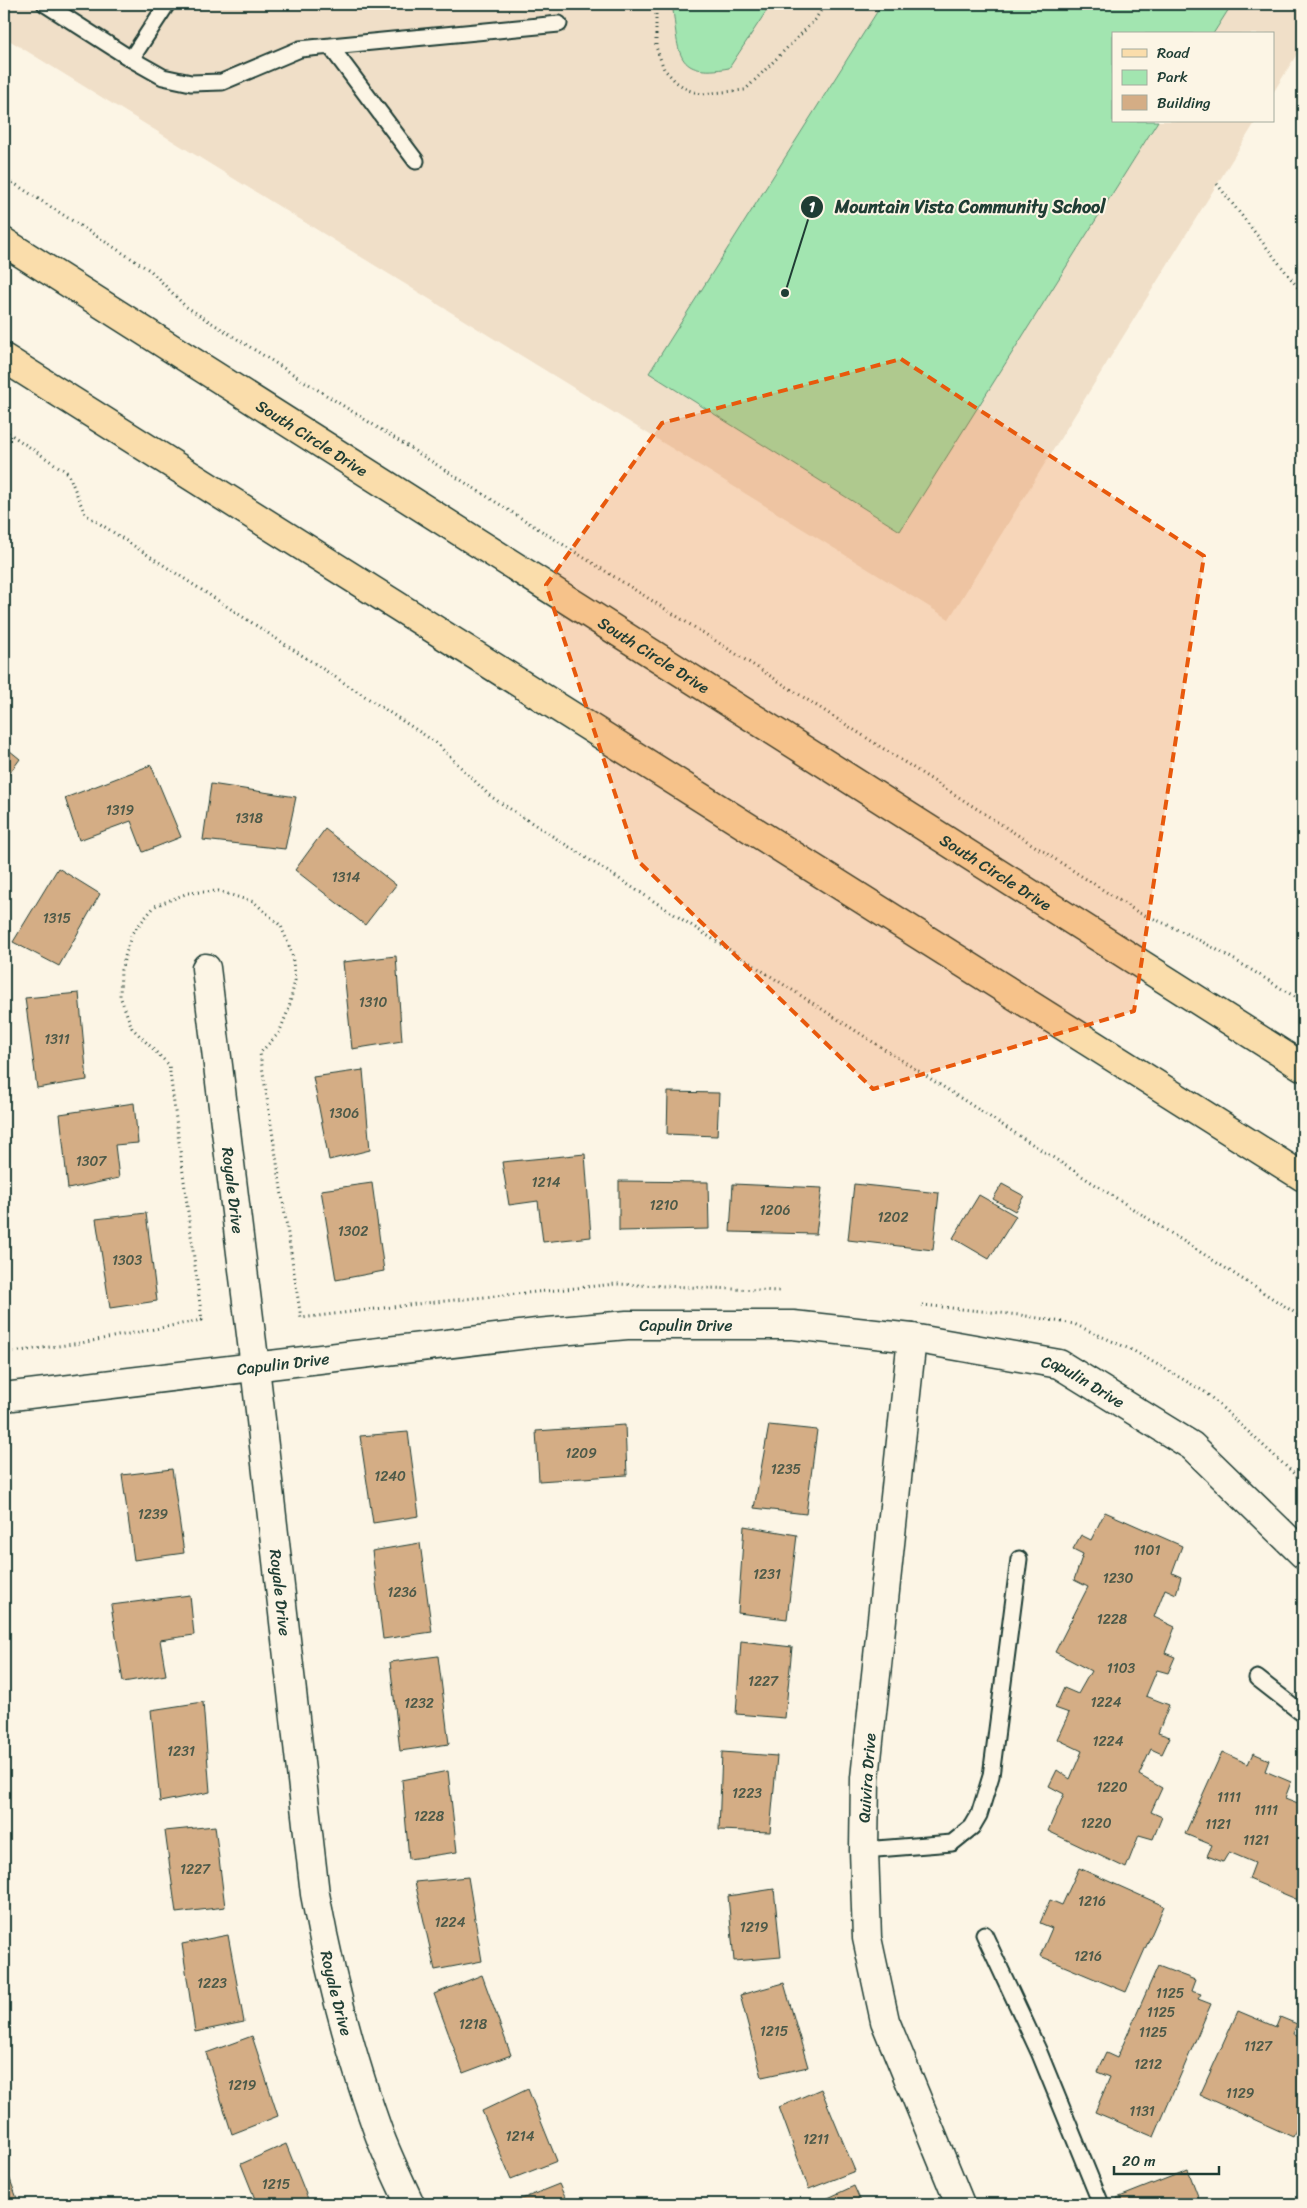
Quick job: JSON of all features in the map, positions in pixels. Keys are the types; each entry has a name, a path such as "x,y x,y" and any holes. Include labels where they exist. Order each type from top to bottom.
{"main road":[{"name":"South Circle Drive","path":"4,242 1303,1067"},
{"path":"4,358 1303,1177"}],"street":[{"name":"Royale Drive","path":"206,968 255,1367 317,1904 329,1970 351,2050 379,2132 410,2204"},
{"name":"Capulin Drive","path":"4,1397 537,1333 627,1325 793,1325 912,1338 1059,1364 1192,1446 1303,1554"},
{"name":"Quivira Drive","path":"912,1338 865,1778 864,1850 868,1938 885,2021 960,2204"}],"lane":[{"path":"45,4 131,60 163,77 191,83 222,82 300,49 559,24"},
{"path":"131,60 166,4"},
{"path":"330,46 416,161"},
{"path":"864,1850 952,1843 972,1828 979,1815 991,1776 1019,1559"},
{"path":"1257,1678 1303,1714"},
{"path":"984,1934 1039,2052 1101,2204"}],"path":[{"path":"656,4 656,47 664,69 676,82 688,90 702,94 745,90 815,20 825,4"},
{"path":"4,177 151,271 185,306 706,634 1139,913 1165,923 1214,947 1303,1002"},
{"path":"1217,184 1303,294"},
{"path":"4,430 68,473 85,514 435,742 490,796 1303,1318"},
{"path":"4,1353 81,1343 202,1320 169,1064 132,1028 120,996 121,970 132,932 155,906 188,893 218,891 254,902 281,926 292,953 295,980 289,1008 279,1033 260,1053"}],"highlighted area":[{"path":"901,359 1204,556 1134,1011 873,1089 637,860 546,585 662,423"}],"shaded area":[{"path":"4,4 1303,4 1303,44 1274,91 1274,32 1112,32 1112,122 1255,122 949,619 4,37"}],"green space":[{"path":"679,4 771,4 729,68 711,70 698,69 689,65 683,59 679,50 673,10"},
{"path":"882,4 1232,4 1214,32 1112,32 1112,122 1157,122 900,531 649,373"}],"building":[{"path":"4,746 20,759 4,781"},
{"path":"151,765 181,837 143,852 131,821 79,840 65,798"},
{"path":"211,784 296,797 285,849 203,840"},
{"path":"325,829 396,885 365,925 295,870"},
{"path":"58,868 100,894 59,966 13,942"},
{"path":"396,956 402,1041 352,1049 343,962"},
{"path":"79,993 87,1080 37,1088 25,998"},
{"path":"363,1070 370,1150 329,1160 313,1077"},
{"path":"668,1092 719,1093 717,1136 667,1134"},
{"path":"134,1103 138,1143 115,1145 119,1178 68,1189 60,1114"},
{"path":"585,1154 591,1237 543,1242 538,1201 509,1205 502,1162"},
{"path":"619,1181 708,1182 709,1229 619,1231"},
{"path":"372,1183 384,1271 336,1280 321,1190"},
{"path":"733,1184 822,1188 816,1234 730,1232"},
{"path":"854,1184 939,1193 933,1250 848,1240"},
{"path":"1002,1184 1024,1196 1015,1211 993,1199"},
{"path":"979,1195 1016,1216 989,1259 953,1238"},
{"path":"146,1213 157,1301 110,1308 96,1219"},
{"path":"625,1425 627,1475 539,1481 536,1431"},
{"path":"769,1425 817,1430 806,1514 754,1508"},
{"path":"408,1432 419,1516 373,1523 360,1436"},
{"path":"172,1469 184,1553 134,1560 122,1475"},
{"path":"1105,1512 1182,1546 1172,1573 1181,1577 1176,1594 1165,1589 1154,1617 1175,1627 1165,1653 1175,1657 1168,1673 1157,1670 1146,1696 1169,1705 1158,1733 1170,1737 1162,1754 1151,1749 1139,1775 1162,1788 1151,1812 1162,1817 1153,1839 1139,1835 1126,1868 1048,1831 1064,1794 1049,1786 1057,1770 1070,1779 1082,1751 1057,1739 1069,1713 1055,1708 1064,1688 1078,1694 1091,1671 1055,1652 1088,1587 1074,1580 1083,1554 1073,1549 1081,1535 1091,1540"},
{"path":"744,1526 797,1535 787,1619 738,1613"},
{"path":"420,1543 432,1632 383,1639 372,1551"},
{"path":"190,1595 194,1635 160,1640 166,1675 123,1682 111,1605"},
{"path":"741,1641 792,1647 785,1718 736,1714"},
{"path":"438,1656 449,1744 400,1751 390,1662"},
{"path":"203,1702 210,1792 160,1802 151,1710"},
{"path":"722,1752 777,1756 770,1832 719,1830"},
{"path":"1222,1752 1248,1764 1253,1753 1269,1760 1265,1771 1291,1782 1285,1798 1303,1805 1303,1902 1249,1879 1255,1863 1229,1852 1223,1862 1207,1856 1212,1845 1185,1834"},
{"path":"448,1771 457,1852 409,1859 402,1780"},
{"path":"215,1826 225,1907 176,1913 165,1831"},
{"path":"1079,1868 1164,1906 1126,1992 1040,1956 1052,1928 1040,1923 1050,1900 1062,1905"},
{"path":"468,1877 482,1961 435,1970 415,1882"},
{"path":"774,1889 781,1957 734,1961 728,1896"},
{"path":"228,1935 244,2022 195,2032 182,1944"},
{"path":"1158,1966 1195,1980 1191,1991 1201,1994 1198,1999 1211,2004 1154,2137 1095,2112 1110,2077 1097,2072 1106,2053 1117,2058"},
{"path":"482,1975 511,2055 463,2073 434,1994"},
{"path":"784,1983 808,2067 762,2077 740,1995"},
{"path":"1238,2011 1276,2027 1280,2017 1297,2024 1293,2034 1303,2039 1303,2114 1293,2137 1200,2095"},
{"path":"252,2036 278,2116 232,2134 206,2053"},
{"path":"528,2089 557,2161 511,2179 482,2111"},
{"path":"821,2089 855,2171 809,2189 779,2107"},
{"path":"286,2144 310,2204 257,2204 241,2164"},
{"path":"4,2163 19,2204 4,2204"},
{"path":"1188,2170 1201,2204 1119,2204 1117,2198"},
{"path":"559,2184 568,2204 516,2204 514,2202"},
{"path":"854,2186 862,2204 815,2204"}],"place":[{"name":"Mountain Vista Community School","path":"785,293"}]}
